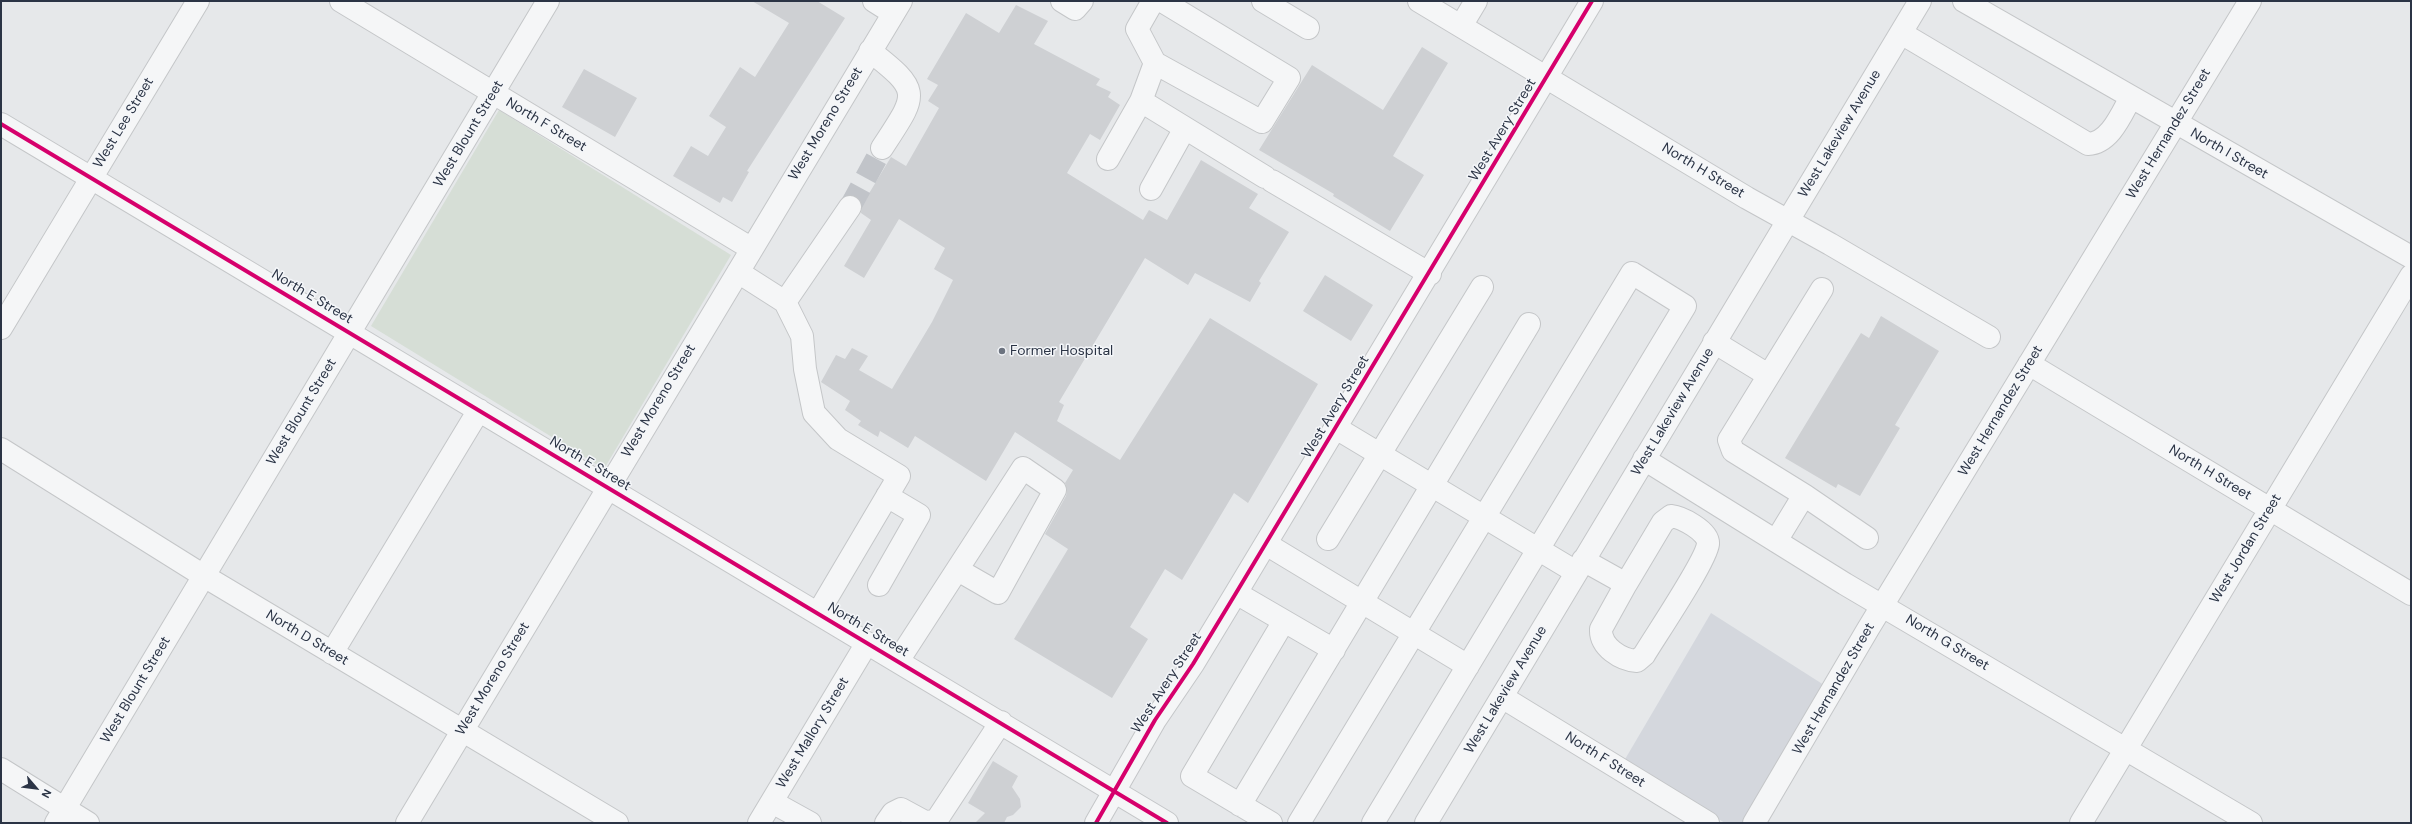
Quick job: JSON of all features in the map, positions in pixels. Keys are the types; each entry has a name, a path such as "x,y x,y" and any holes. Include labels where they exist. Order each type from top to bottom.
{"street":[{"name":"West Lee Street","path":"1,328 198,1"},
{"name":"North F Street","path":"341,1 752,248"},
{"name":"West Blount Street","path":"61,816 548,1"},
{"path":"874,1 897,7"},
{"path":"1062,1 1075,9 1082,1"},
{"path":"1153,1 1137,29 1155,63 1262,122 1288,78 1162,1"},
{"path":"1263,1 1308,28"},
{"name":"North H Street","path":"1419,1 1787,220 1989,337"},
{"path":"1461,26 1476,1"},
{"name":"West Avery Street","path":"1096,823 1155,720 1193,664 1266,544 1430,274 1592,1"},
{"name":"West Lakeview Avenue","path":"1426,823 1920,1"},
{"name":"North I Street","path":"1964,1 2176,124 2411,257"},
{"name":"West Hernandez Street","path":"1754,823 2029,364 2250,1"},
{"name":"West Moreno Street","path":"407,823 607,487 897,7"},
{"path":"1901,33 2088,144 2095,143 2103,139 2119,119 2131,97"},
{"path":"870,51 895,71 909,88 910,97 902,117 882,148"},
{"path":"1108,159 1140,101 1155,63"},
{"path":"1140,101 1430,274"},
{"name":"North E Street","path":"1,124 1168,823"},
{"path":"1151,189 1185,128"},
{"path":"785,302 850,207"},
{"path":"738,272 785,302 802,336 805,369 814,413 838,439 899,476 818,613"},
{"path":"1299,823 1632,273 1686,306 1373,823"},
{"name":"West Jordan Street","path":"2082,823 2411,276"},
{"path":"1328,539 1482,287"},
{"path":"1822,289 1729,440 1733,451 1804,495 1867,538"},
{"path":"1240,805 1529,324"},
{"path":"1714,342 1768,375"},
{"name":"North H Street","path":"2029,364 2411,594"},
{"path":"332,653 479,410"},
{"path":"1336,428 1538,549 1626,584"},
{"name":"North D Street","path":"1,449 204,576 462,731 589,816 616,823"},
{"name":"North G Street","path":"1644,459 1883,606 2251,823"},
{"path":"898,661 958,570 1022,468 1055,490 998,592 958,570"},
{"path":"1776,541 1804,495"},
{"path":"879,585 919,515 887,496"},
{"path":"1671,516 1677,516 1701,531 1707,538 1708,544 1698,566 1644,656 1637,662 1630,661 1609,649 1601,634 1601,629 1626,584 1663,522 1671,516"},
{"path":"1266,544 1468,666"},
{"path":"1236,593 1334,650"},
{"path":"1271,823 1192,776 1284,621"},
{"name":"West Mallory Street","path":"759,823 867,643"},
{"name":"North F Street","path":"1502,697 1708,823"},
{"path":"886,823 893,813 901,810 925,822 936,821 1001,722"},
{"path":"1,769 61,816 88,823"},
{"path":"772,802 810,823"}],"shaded area":[{"path":"499,110 731,255 604,469 371,326"},
{"path":"1711,613 1824,685 1742,823 1725,823 1624,761"}],"building":[{"path":"752,1 817,1 845,18 747,171 749,172 732,202 723,197 720,203 673,176 691,146 708,156 726,127 709,116 740,67 755,77 789,23"},
{"name":"Former Hospital","path":"1016,5 1048,21 1034,44 1100,79 1096,85 1111,92 1108,97 1120,105 1100,140 1090,134 1067,173 1143,220 1149,210 1167,220 1201,160 1258,194 1249,208 1289,232 1259,281 1261,283 1250,302 1195,273 1188,285 1145,258 1059,402 1064,405 1057,421 1120,460 1210,318 1318,384 1248,503 1234,493 1182,580 1165,569 1130,627 1148,639 1112,698 1014,639 1068,549 1045,534 1066,496 1067,490 1065,483 1073,470 1015,432 986,481 915,436 908,448 880,431 878,437 858,425 861,421 845,410 850,401 821,382 836,355 845,359 852,348 868,356 859,370 892,389 932,322 953,280 934,269 945,248 899,219 864,278 844,266 871,220 861,213 862,205 891,157 906,166 939,108 928,101 938,85 927,79 966,13 999,33"},
{"path":"1422,47 1448,63 1393,156 1424,175 1390,231 1333,196 1334,194 1259,150 1312,65 1383,110"},
{"path":"584,69 637,98 615,137 562,107"},
{"path":"1325,275 1373,305 1351,341 1303,311"},
{"path":"1881,316 1939,351 1895,425 1900,428 1860,496 1838,484 1836,488 1785,458 1861,333 1869,338"},
{"path":"993,761 1018,776 1012,787 1020,799 1021,807 1013,815 1007,817 1004,823 975,823 985,813 968,803"}],"tunnel":[{"path":"850,207 882,148"}],"cycle path":[{"path":"1096,823 1155,720 1193,664 1592,1"},
{"path":"1,124 1167,823"}],"place":[{"name":"Former Hospital","path":"1002,351"}]}
